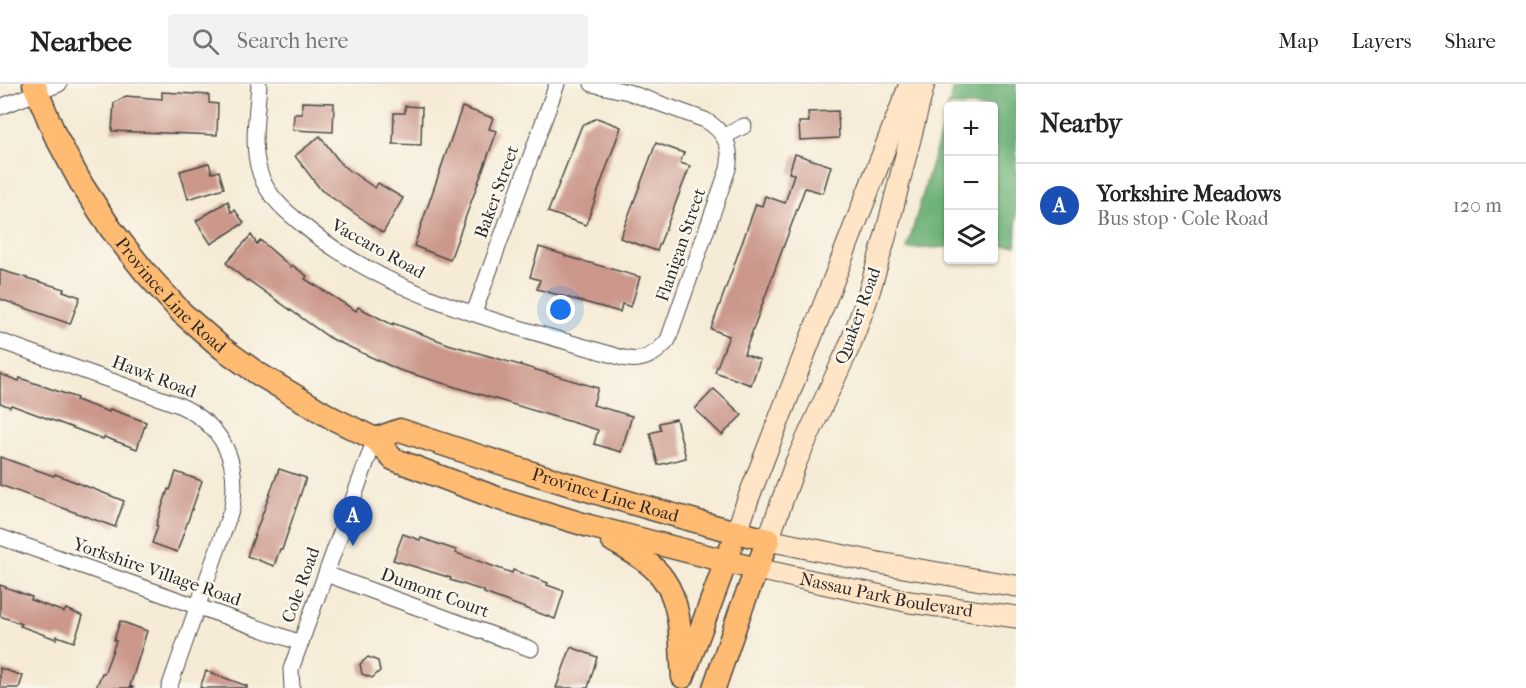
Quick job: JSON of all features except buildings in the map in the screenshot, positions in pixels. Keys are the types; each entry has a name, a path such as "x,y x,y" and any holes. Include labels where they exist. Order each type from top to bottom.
{"main road":[{"name":"Province Line Road","path":"36,89 56,135 82,185 111,229 144,271 182,313 222,348 257,373 332,418 375,439 393,459 497,498 589,526 757,569"},
{"name":"Province Line Road","path":"375,439 400,430 557,482 768,540"},
{"path":"589,526 638,556 665,580 677,612 682,682"},
{"path":"682,682 737,532"},
{"path":"714,688 768,540"}],"street":[{"path":"0,107 36,89 60,84"},
{"name":"Vaccaro Road","path":"259,84 255,147 264,184 274,198 318,238 350,260 417,294 623,358"},
{"name":"Baker Street","path":"474,313 557,84"},
{"path":"592,84 628,92 705,120 717,127 725,136 744,126"},
{"name":"Quaker Road","path":"737,532 910,84"},
{"name":"Quaker Road","path":"768,540 796,462 850,345 867,298 885,238 924,84"},
{"name":"Flanigan Street","path":"623,358 656,360 668,340 728,169 729,148 725,136"},
{"name":"Hawk Road","path":"0,341 179,405 210,424 229,454 234,472 235,490 232,508 169,688"},
{"name":"Cole Road","path":"292,688 291,669 375,439"},
{"name":"Yorkshire Village Road","path":"0,537 301,643"},
{"name":"Nassau Park Boulevard","path":"768,540 889,565 1016,586"},
{"name":"Nassau Park Boulevard","path":"757,569 910,602 1016,617"},
{"name":"Dumont Court","path":"326,574 531,650"}],"green space":[{"path":"955,84 1016,84 1016,245 998,246 998,102 950,102"},
{"path":"944,122 944,247 907,249"}],"place":[{"name":"Yorkshire Meadows","path":"353,546"}]}
